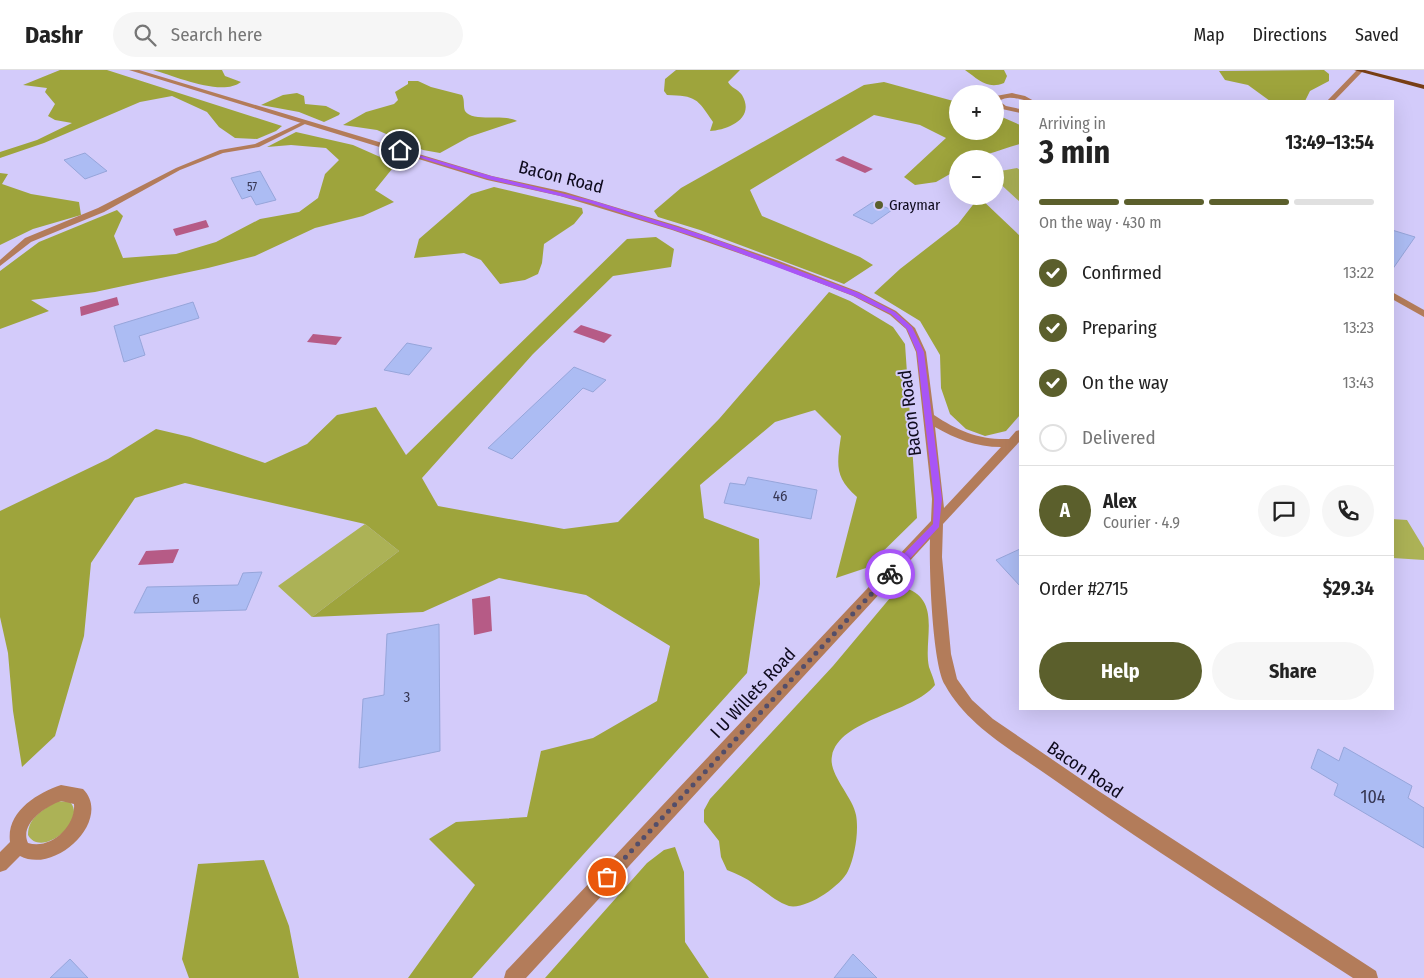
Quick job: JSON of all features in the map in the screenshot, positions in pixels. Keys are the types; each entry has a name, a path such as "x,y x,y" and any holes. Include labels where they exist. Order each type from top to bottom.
{"main road":[{"path":"1359,70 1424,87"}],"street":[{"name":"Bacon Road","path":"132,70 490,178 577,198 656,222 742,250 856,294 893,313 910,328 921,352 938,499 936,557 944,654 950,681 967,705 988,724 1088,794 1369,978"},
{"path":"1331,100 1359,70"},
{"path":"1019,111 1004,108 995,101 1000,96 1008,95 1023,97 1029,100"},
{"path":"1394,296 1424,314"},
{"path":"927,416 965,439 986,444 1016,438"},
{"name":"I U Willets Road","path":"513,978 1016,438"},
{"path":"0,864 20,844"}],"lane":[{"path":"0,264 28,240 101,210 178,169 222,151 257,146 306,122"}],"green space":[{"path":"60,70 107,70 282,126 276,131 257,139 235,138 219,127 207,112 172,96 140,102 44,143 0,158 0,152 37,140 72,123 55,120 48,116 55,104 45,92 47,88 23,85"},
{"path":"153,70 222,70 225,76 241,82 233,86 211,86 198,84"},
{"path":"676,70 740,70 728,82 742,95 745,103 743,117 738,122 724,128 710,131 713,122 699,103 684,96 667,95 664,91 665,79"},
{"path":"965,70 1004,70 1007,76 1004,83 998,85 988,84"},
{"path":"1324,70 1329,74 1329,81 1310,91 1306,100 1269,100 1248,85 1225,80 1219,71"},
{"path":"408,81 418,81 431,87 462,95 465,111 469,115 517,121 469,137 440,153 423,150 377,130 343,125 366,112 394,104 398,100 395,92 408,84"},
{"path":"884,82 949,100 949,140 1004,140 1004,118 1019,125 1019,144 1000,150 949,150 949,175 936,182 915,185 904,177 946,138 920,125 874,115 750,190 762,216 860,257 873,265 844,284 700,230 658,217 654,211 681,188 864,85"},
{"path":"297,93 304,96 305,104 326,106 340,113 324,122 299,112 261,105 283,95"},
{"path":"296,132 353,145 396,164 375,190 394,202 363,216 315,228 255,256 95,292 31,300 49,311 0,329 0,271 39,242 117,210 123,216 114,236 123,258 176,254 216,242 260,219 299,212 318,198 325,174 339,160 326,148 291,145 267,147"},
{"path":"1019,169 1019,201 1004,187 1004,170"},
{"path":"0,173 8,174 2,184 31,194 79,202 81,215 33,229 0,245"},
{"path":"494,187 582,208 583,213 574,224 544,244 542,263 538,274 525,280 500,284 481,260 464,253 414,258 419,239 471,194"},
{"path":"973,205 987,205 1019,235 1019,416 1006,431 985,436 966,429 950,414 941,388 940,355 920,321 874,293 900,269 958,224"},
{"path":"656,237 674,249 671,267 613,276 533,354 422,478 438,506 564,529 618,522 719,419 829,292 850,301 893,327 905,344 917,518 866,568 836,578 857,497 844,483 839,470 841,436 815,410 775,422 700,485 704,518 759,539 760,584 747,673 472,978 408,978 475,885 429,839 456,822 527,817 541,751 593,738 657,701 670,646 586,595 499,578 423,612 312,617 399,551 365,524 185,483 135,498 91,563 84,636 55,736 22,767 13,711 8,653 0,617 0,511 108,459 156,429 190,437 265,463 307,444 337,415 376,407 406,455 627,239"},
{"path":"1394,519 1407,520 1424,548 1424,560 1394,558"},
{"path":"365,524 399,551 312,617 278,586"},
{"path":"906,588 917,594 924,602 928,612 929,667 935,685 925,695 911,703 848,733 838,743 832,756 832,763 837,778 854,808 857,821 857,836 853,858 844,877 831,890 813,901 789,906 775,899 748,880 727,870 721,857 719,841 704,822 704,810 710,799 833,666 890,598"},
{"path":"57,801 70,802 74,810 73,819 61,835 43,843 34,841 28,835 33,819"},
{"path":"675,847 684,872 685,942 709,978 545,978 647,863 664,850"},
{"path":"264,860 289,926 299,978 189,978 182,959 198,864"}],"shaded area":[{"path":"843,156 873,169 865,173 835,160"},
{"path":"206,220 209,227 176,236 173,229"},
{"path":"117,297 119,305 81,316 80,307"},
{"path":"581,325 612,335 604,343 573,332"},
{"path":"313,334 342,337 336,345 307,342"},
{"path":"179,549 173,563 138,565 146,551"},
{"path":"490,596 492,631 474,635 472,599"}],"building":[{"path":"85,153 107,171 85,179 64,160"},
{"path":"260,171 276,200 256,205 251,196 242,199 231,178"},
{"name":"Graymar","path":"873,202 892,210 872,224 853,215"},
{"path":"1394,231 1415,237 1394,267"},
{"path":"193,302 199,318 139,336 145,355 124,362 114,326"},
{"path":"407,343 432,348 409,375 384,370"},
{"path":"574,367 606,380 593,392 583,388 512,459 488,448"},
{"path":"748,477 817,490 811,519 724,503 730,483 745,485"},
{"path":"1019,549 1019,585 996,560"},
{"path":"262,572 246,610 134,613 147,587 238,585 243,573"},
{"path":"439,624 440,751 359,768 363,699 384,695 387,634"},
{"path":"1344,747 1412,786 1408,798 1424,808 1424,848 1334,795 1338,784 1311,768 1318,749 1339,761"},
{"path":"853,954 877,978 834,978"},
{"path":"70,959 88,978 50,978"}],"way so far":[{"path":"607,877 890,574"}],"place":[{"name":"Graymar","path":"879,205"}],"route":[{"path":"400,150 490,178 592,202 707,238 856,294 893,313 910,328 921,352 938,499 937,525 890,574"}]}
